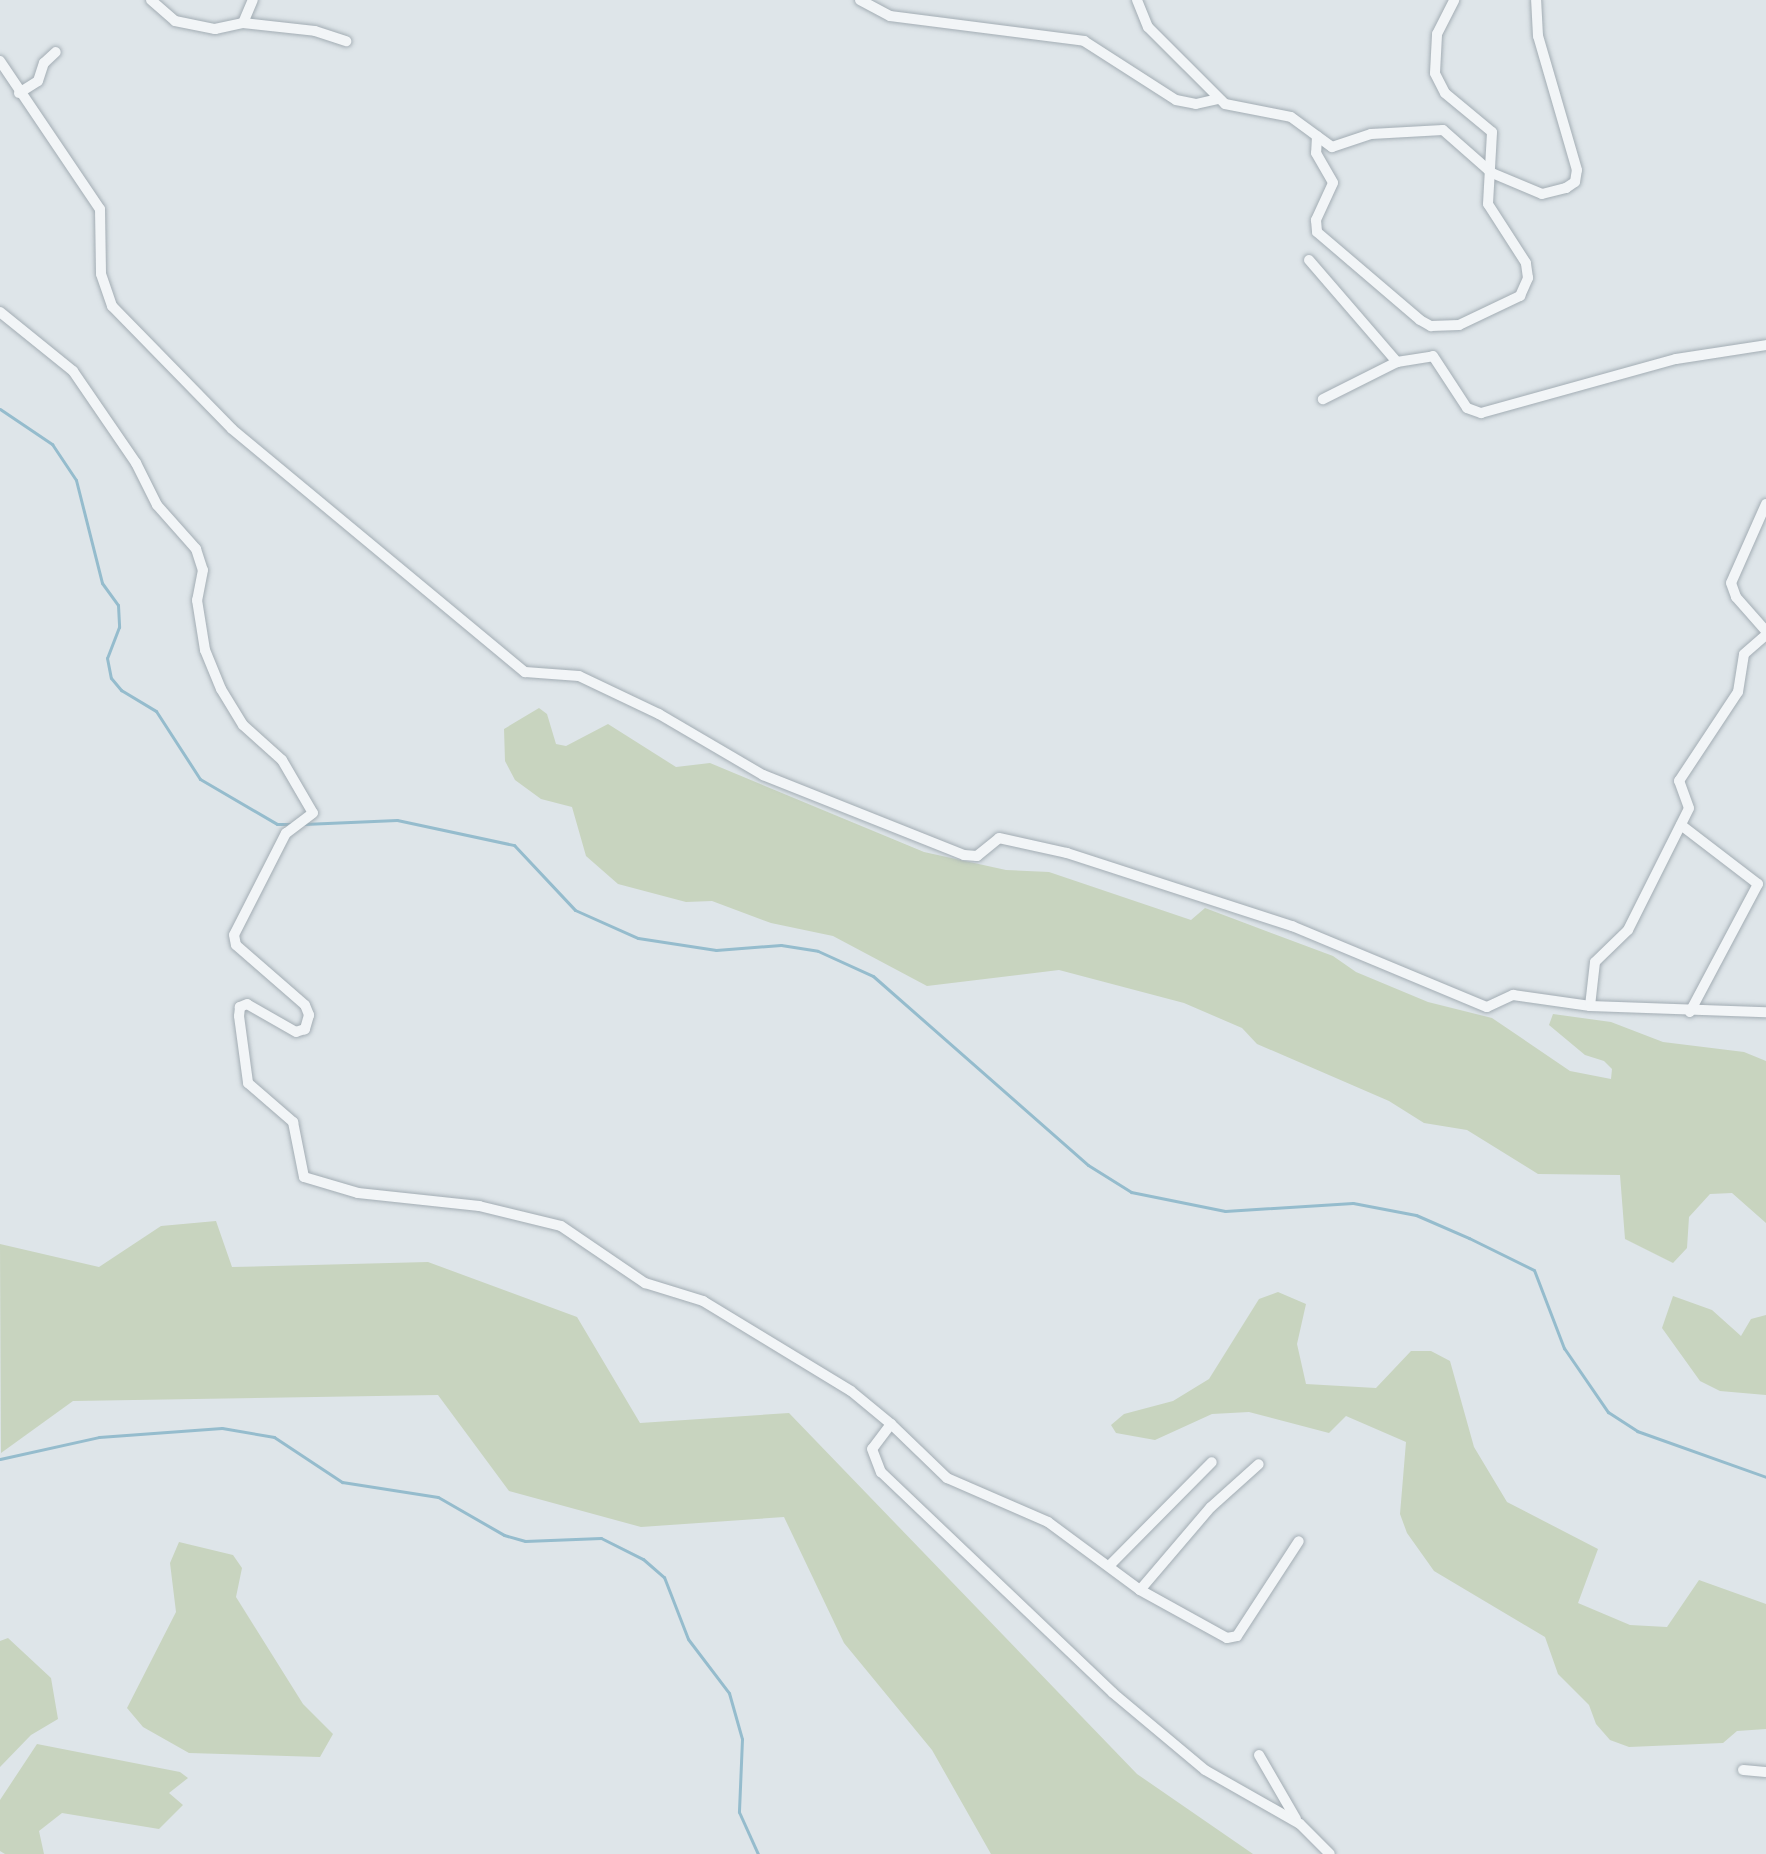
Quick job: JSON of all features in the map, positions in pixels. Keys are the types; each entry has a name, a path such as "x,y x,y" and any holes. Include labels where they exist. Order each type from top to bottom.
{"street":[{"path":"151,0 184,24 215,29 243,23 315,31 346,41"},
{"path":"243,23 253,0"},
{"path":"860,0 890,16 1084,41 1176,100 1196,104 1217,99 1291,117 1332,147 1371,134 1443,130 1492,173 1542,194 1566,188 1577,176 1538,36 1536,0"},
{"path":"1137,0 1148,27 1217,99"},
{"path":"1317,136 1316,153 1333,183 1316,220 1317,232 1431,326 1459,325 1514,301 1526,286 1526,263 1490,210 1492,132 1445,93 1435,73 1437,34 1454,0"},
{"path":"19,93 38,81 44,63 56,52"},
{"path":"0,61 100,209 101,274 112,306 232,429 525,672 579,676 659,714 763,775 969,857 981,855 999,838 1047,847 1292,926 1487,1007 1509,995 1590,1006 1690,1012 1766,1012"},
{"path":"1309,260 1397,362"},
{"path":"0,312 73,371 136,463 157,505 196,549 203,570 197,600 205,650 221,689 243,725 282,760 313,813 286,833 234,935 236,945 305,1005 309,1015 305,1029 296,1032 247,1004 240,1007 239,1016 248,1083 293,1122 304,1177 358,1193 479,1206 561,1226 645,1283 703,1301 851,1391 891,1424 947,1478 1032,1513 1140,1590 1234,1638 1299,1541"},
{"path":"1323,399 1397,362 1433,356 1467,408 1481,413 1676,359 1766,345"},
{"path":"1590,1006 1595,962 1628,930 1681,825 1690,802 1679,781 1738,692 1744,654 1766,633 1736,597 1731,583 1766,504"},
{"path":"1681,825 1758,884 1690,1012"},
{"path":"891,1424 872,1449 881,1472 1113,1693 1229,1787 1300,1824"},
{"path":"1109,1566 1212,1462"},
{"path":"1140,1590 1211,1507 1259,1464"},
{"path":"1259,1755 1300,1824 1330,1854"},
{"path":"1743,1770 1766,1772"}],"green space":[{"path":"539,708 547,714 556,744 566,746 608,724 676,767 710,763 924,852 1006,870 1049,872 1191,920 1205,908 1333,956 1356,972 1428,1002 1492,1018 1570,1071 1611,1079 1612,1069 1604,1061 1585,1055 1549,1025 1553,1014 1611,1022 1663,1042 1744,1052 1766,1061 1766,1223 1732,1193 1710,1194 1689,1217 1687,1248 1673,1263 1625,1239 1620,1175 1538,1174 1467,1130 1424,1123 1389,1101 1257,1044 1242,1028 1184,1003 1059,970 927,986 833,936 771,923 712,901 686,902 618,884 586,856 572,807 541,799 515,780 505,761 504,729"},
{"path":"216,1221 232,1267 428,1262 577,1317 640,1423 789,1413 1137,1774 1253,1854 991,1854 932,1750 844,1643 784,1517 641,1527 509,1491 438,1395 73,1401 1,1453 0,1244 99,1267 161,1226"},
{"path":"1278,1292 1306,1304 1297,1344 1306,1384 1376,1388 1411,1351 1431,1351 1450,1361 1474,1447 1507,1502 1598,1549 1578,1603 1630,1625 1667,1627 1699,1580 1766,1604 1766,1729 1737,1731 1723,1743 1629,1747 1610,1740 1596,1724 1589,1705 1558,1674 1545,1637 1434,1571 1407,1533 1400,1514 1406,1442 1346,1416 1329,1433 1249,1412 1212,1414 1155,1440 1116,1433 1111,1425 1124,1414 1173,1401 1209,1379 1259,1299"},
{"path":"1673,1296 1712,1310 1741,1336 1751,1319 1766,1315 1766,1395 1720,1391 1700,1381 1662,1328"},
{"path":"179,1542 233,1555 242,1568 236,1597 303,1704 333,1734 320,1757 189,1753 143,1727 127,1708 176,1612 170,1563"},
{"path":"8,1638 51,1678 58,1719 31,1735 0,1767 0,1641"},
{"path":"37,1744 180,1772 188,1778 169,1793 183,1805 159,1829 62,1813 39,1831 44,1854 5,1854 0,1851 0,1800"}],"waterway":[{"path":"0,409 52,444 76,480 102,583 118,605 119,627 107,658 111,678 121,690 156,711 200,779 277,824 293,824"},
{"path":"304,824 397,820 514,845 575,910 638,938 716,950 781,945 818,951 873,976 1088,1165 1131,1192 1225,1211 1353,1203 1416,1215 1469,1238 1534,1270 1564,1348 1608,1412 1637,1431 1766,1477"},
{"path":"0,1459 99,1437 222,1428 274,1437 342,1482 438,1497 504,1535 525,1541 601,1538 643,1559 664,1577 688,1639 729,1693 742,1739 739,1812 758,1854"}]}
